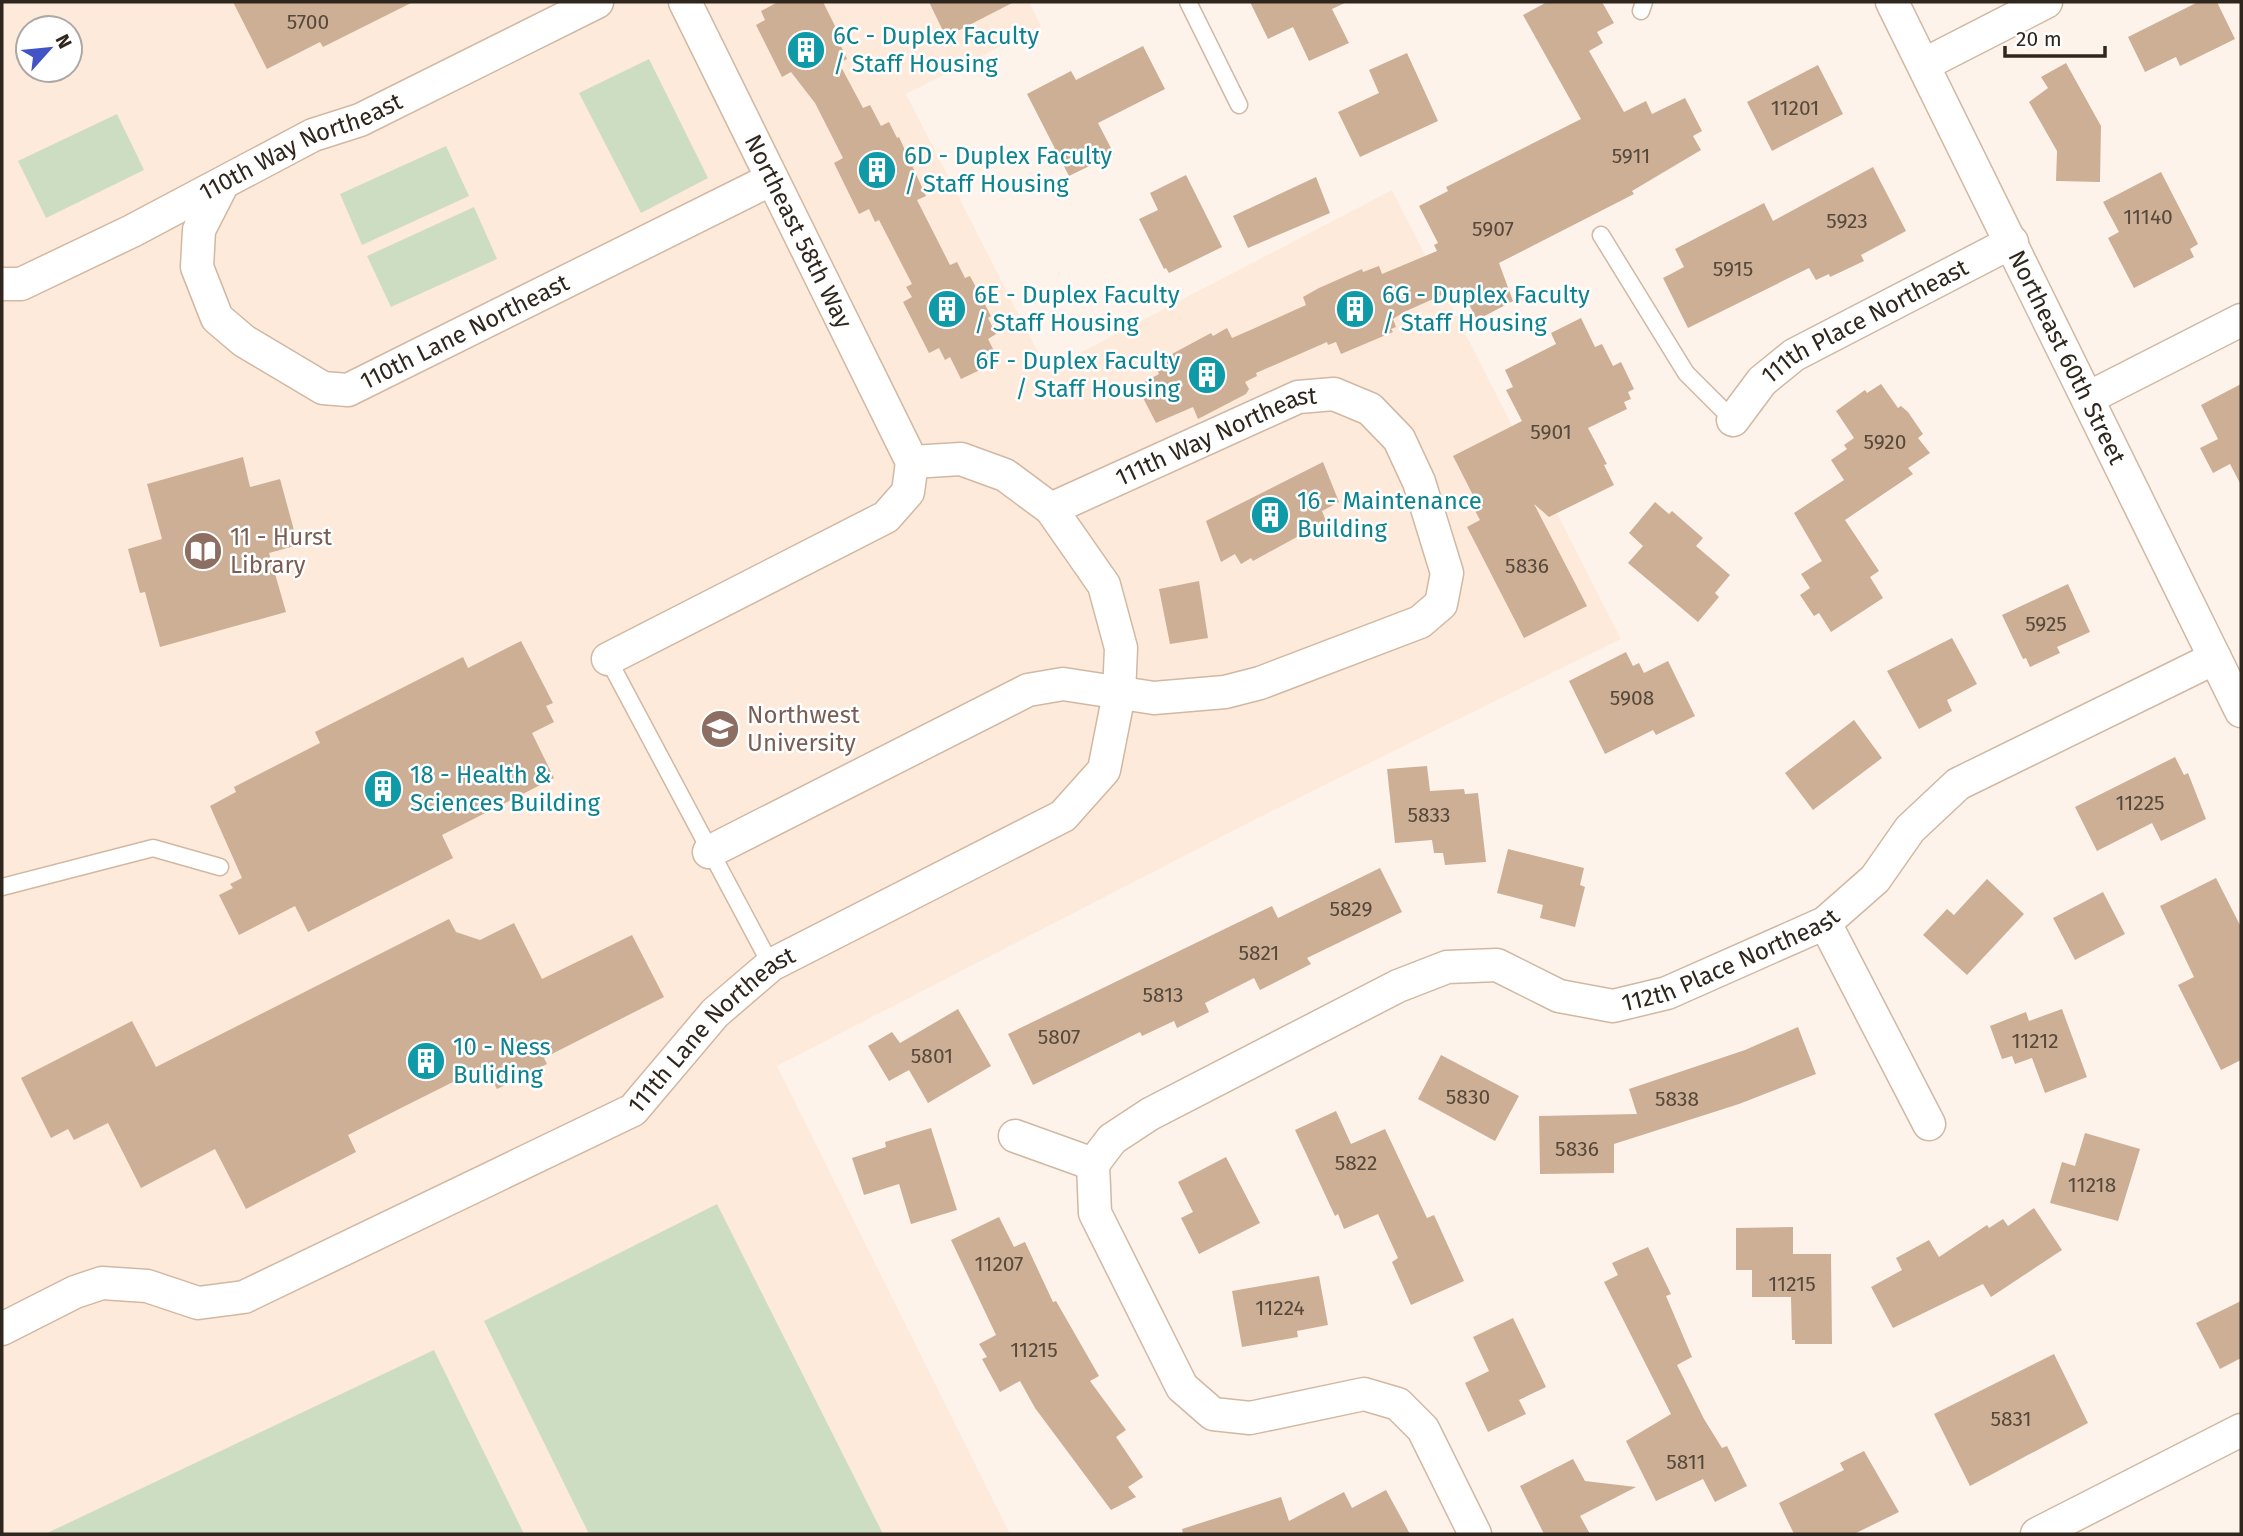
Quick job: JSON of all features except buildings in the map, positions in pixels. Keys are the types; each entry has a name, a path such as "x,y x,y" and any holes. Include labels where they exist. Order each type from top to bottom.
{"street":[{"name":"110th Way Northeast","path":"2,284 21,284 222,185 313,135 360,120 597,2"},
{"name":"Northeast 58th Way","path":"685,2 770,180 912,462"},
{"name":"Northeast 60th Street","path":"1892,2 2241,711"},
{"path":"1924,64 2046,2"},
{"name":"110th Lane Northeast","path":"222,185 199,230 197,267 217,318 244,341 323,388 348,390 770,180"},
{"name":"111th Place Northeast","path":"1734,420 1762,381 1794,355 2012,242"},
{"path":"2088,398 2241,320"},
{"name":"111th Way Northeast","path":"709,852 1028,690 1063,684 1154,698 1237,689 1420,622 1441,604 1447,573 1419,482 1399,439 1370,409 1334,394 1298,397 1052,509"},
{"path":"608,659 886,517 908,492 912,462 961,459 1005,475 1052,509"},
{"name":"111th Lane Northeast","path":"2,1329 75,1292 102,1283 147,1286 198,1303 244,1297 257,1292 633,1110 715,1013 771,965 1063,816 1104,770 1119,694 1121,648 1104,585 1052,509"},
{"name":"112th Place Northeast","path":"1093,1164 1112,1139 1150,1114 1398,986 1447,967 1497,965 1559,996 1613,1006 1667,993 1825,923 1875,879 1910,829 1958,784 2215,658"},
{"path":"1825,923 1929,1124"},
{"path":"1015,1136 1093,1164 1095,1213 1182,1387 1213,1414 1250,1418 1364,1394 1398,1404 1423,1429 1475,1534"},
{"path":"2037,1534 2241,1430"}],"lane":[{"path":"1188,2 1240,105"},
{"path":"1601,235 1686,373 1734,420"},
{"path":"608,659 771,965"},
{"path":"2,887 153,848 220,867"}],"shaded area":[{"name":"Northwest University","path":"2,2 1029,2 1041,26 906,94 1047,370 1392,190 1621,639 1256,819 777,1066 1010,1534 2,1534"}],"green space":[{"path":"649,59 708,178 641,213 579,93"},
{"path":"117,114 144,170 46,218 18,161"},
{"path":"446,146 469,196 362,245 340,194"},
{"path":"474,207 497,259 391,307 367,256"},
{"path":"717,1204 883,1534 589,1534 484,1321"},
{"path":"434,1350 524,1534 45,1534"}],"place":[{"name":"6C - Duplex Faculty / Staff Housing","path":"806,50"},
{"name":"6D - Duplex Faculty / Staff Housing","path":"877,170"},
{"name":"6E - Duplex Faculty / Staff Housing","path":"947,309"},
{"name":"6G - Duplex Faculty / Staff Housing","path":"1355,309"},
{"name":"6F - Duplex Faculty / Staff Housing","path":"1207,375"},
{"name":"16 - Maintenance Building","path":"1270,515"},
{"name":"11 - Hurst Library","path":"203,551"},
{"name":"Northwest University","path":"720,729"},
{"name":"18 - Health & Sciences Building","path":"383,789"},
{"name":"10 - Ness Buliding","path":"426,1061"}]}
